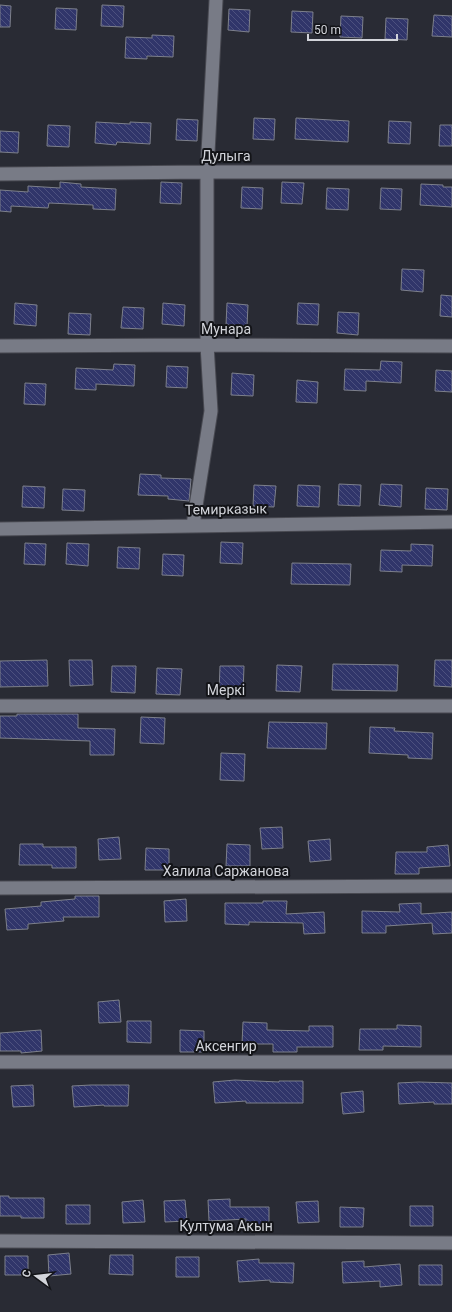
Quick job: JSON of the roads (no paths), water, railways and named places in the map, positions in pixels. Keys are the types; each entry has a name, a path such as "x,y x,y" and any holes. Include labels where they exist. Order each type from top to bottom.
{"street":[{"path":"193,525 211,411 207,345 208,172 216,0"},
{"name":"Дулыга","path":"0,174 452,172"},
{"name":"Мунара","path":"0,346 452,346"},
{"name":"Темирказык","path":"0,529 452,522"},
{"name":"Меркі","path":"0,706 452,706"},
{"name":"Халила Саржанова","path":"0,888 452,886"},
{"name":"Аксенгир","path":"0,1062 452,1062"},
{"name":"Култума Акын","path":"0,1240 452,1243"}]}
